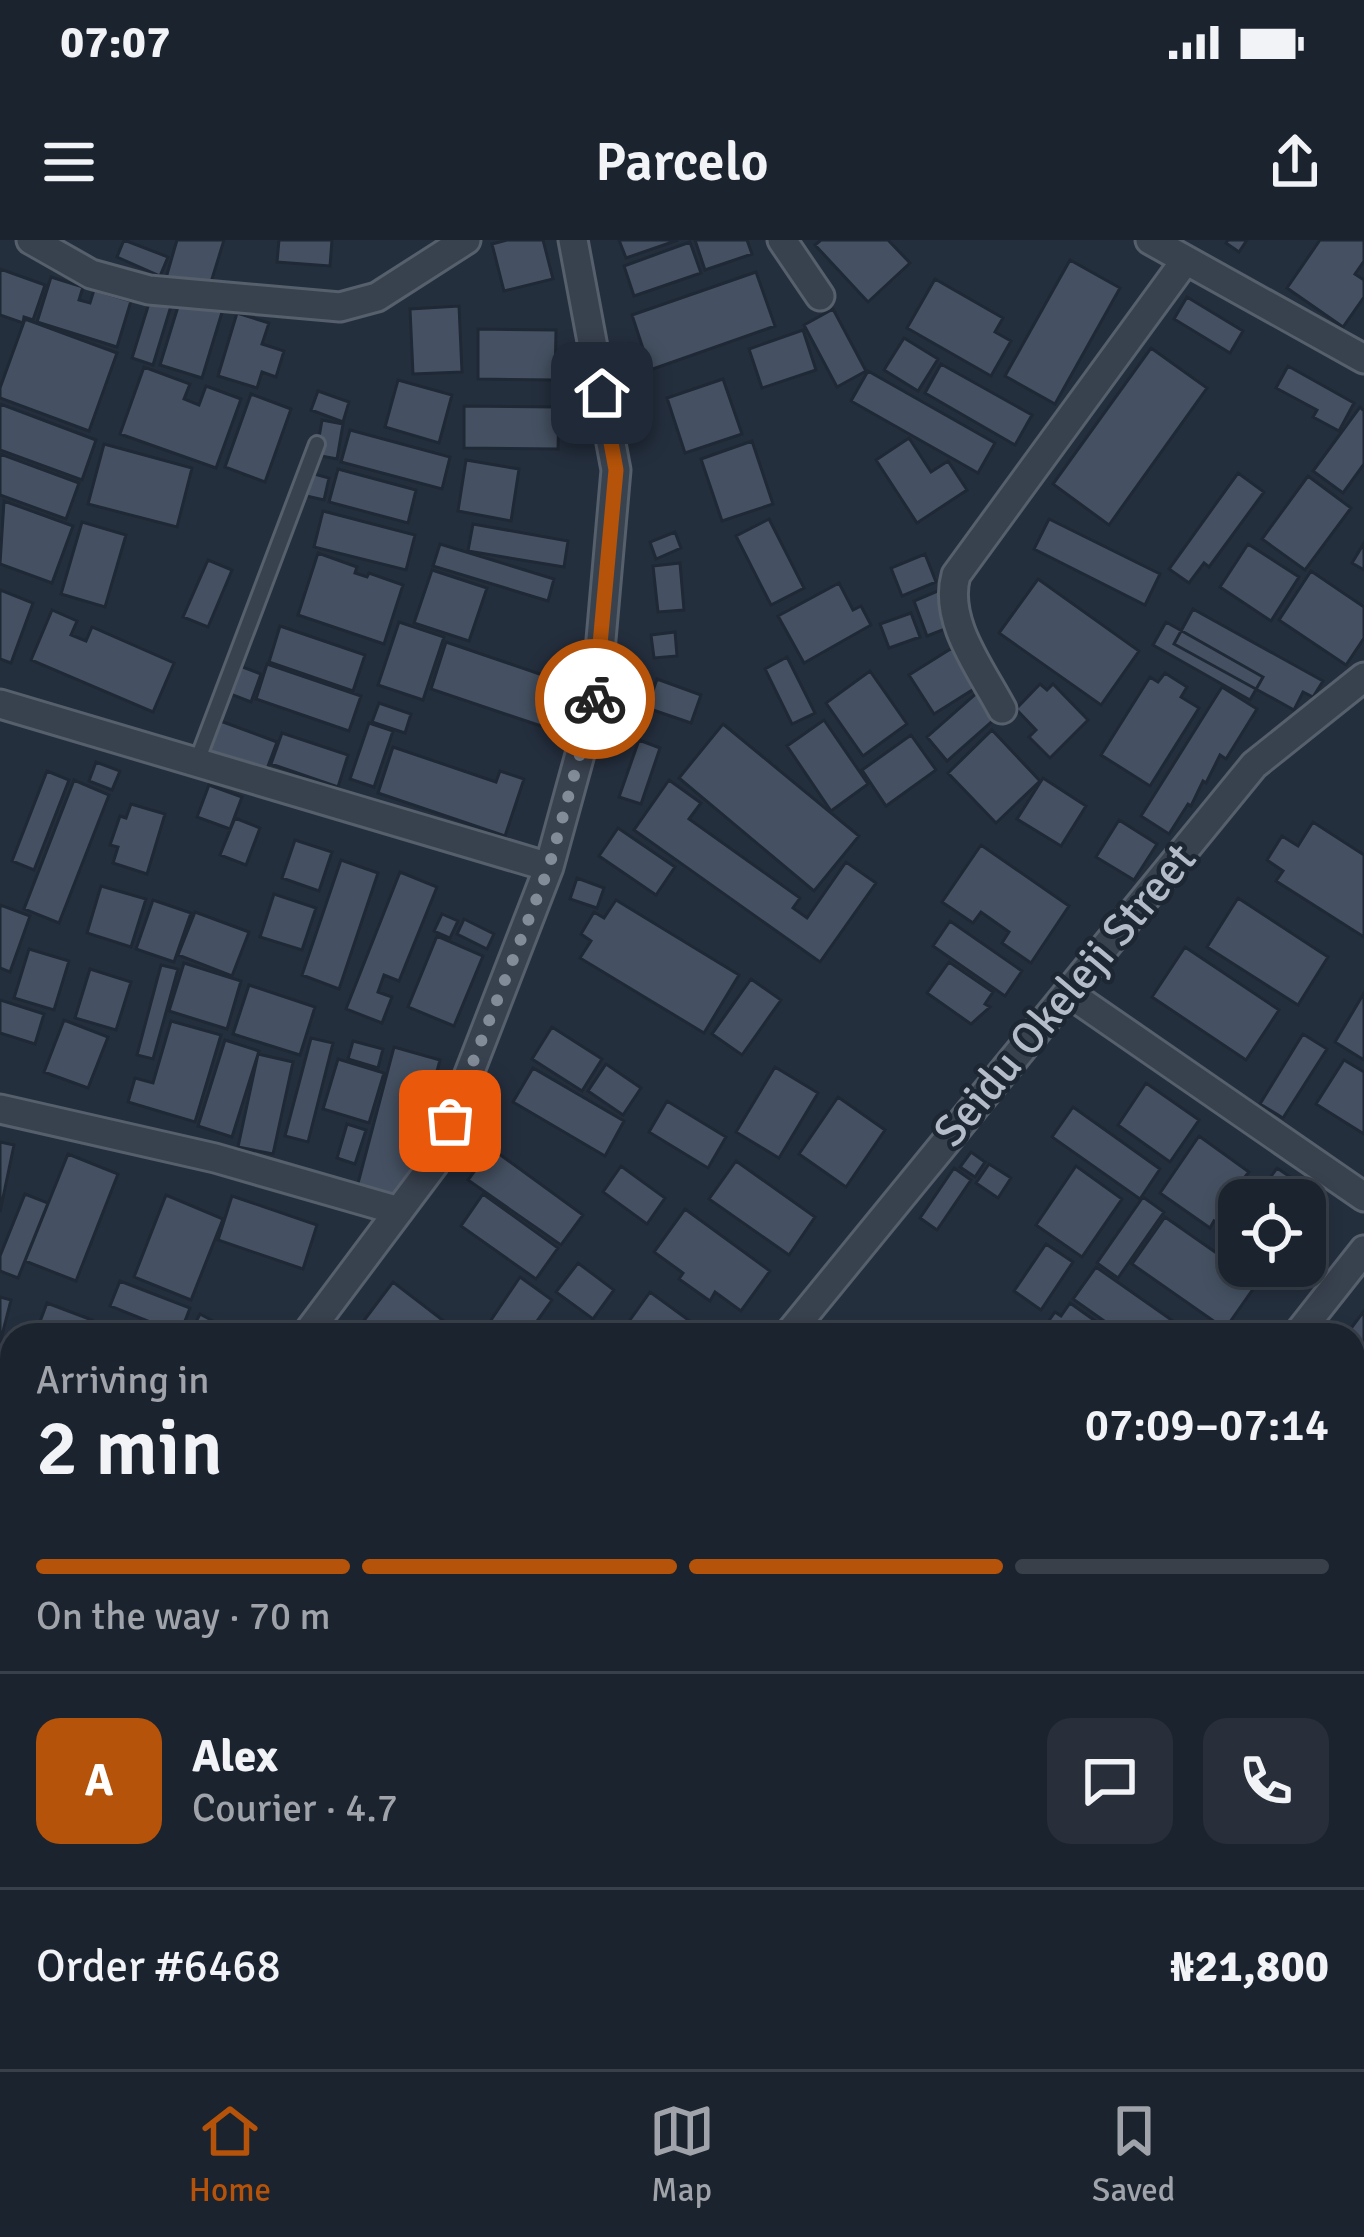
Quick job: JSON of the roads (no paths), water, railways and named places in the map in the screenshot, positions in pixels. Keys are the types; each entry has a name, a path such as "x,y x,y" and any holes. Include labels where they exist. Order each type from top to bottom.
{"street":[{"path":"31,240 92,274 149,290 340,308 377,297 466,240"},
{"path":"315,1323 434,1164 549,867 596,696 616,470 573,240"},
{"path":"782,240 820,296"},
{"path":"1150,240 1364,359"},
{"path":"1002,709 956,619 950,596 956,575 1185,261"},
{"name":"Seidu Okeleji Street","path":"798,1323 1253,766 1364,677"},
{"path":"0,704 549,867"},
{"path":"1070,994 1364,1197"},
{"path":"0,1109 214,1158 399,1210"},
{"path":"1307,1323 1364,1250"}],"lane":[{"path":"196,764 317,444"}]}
